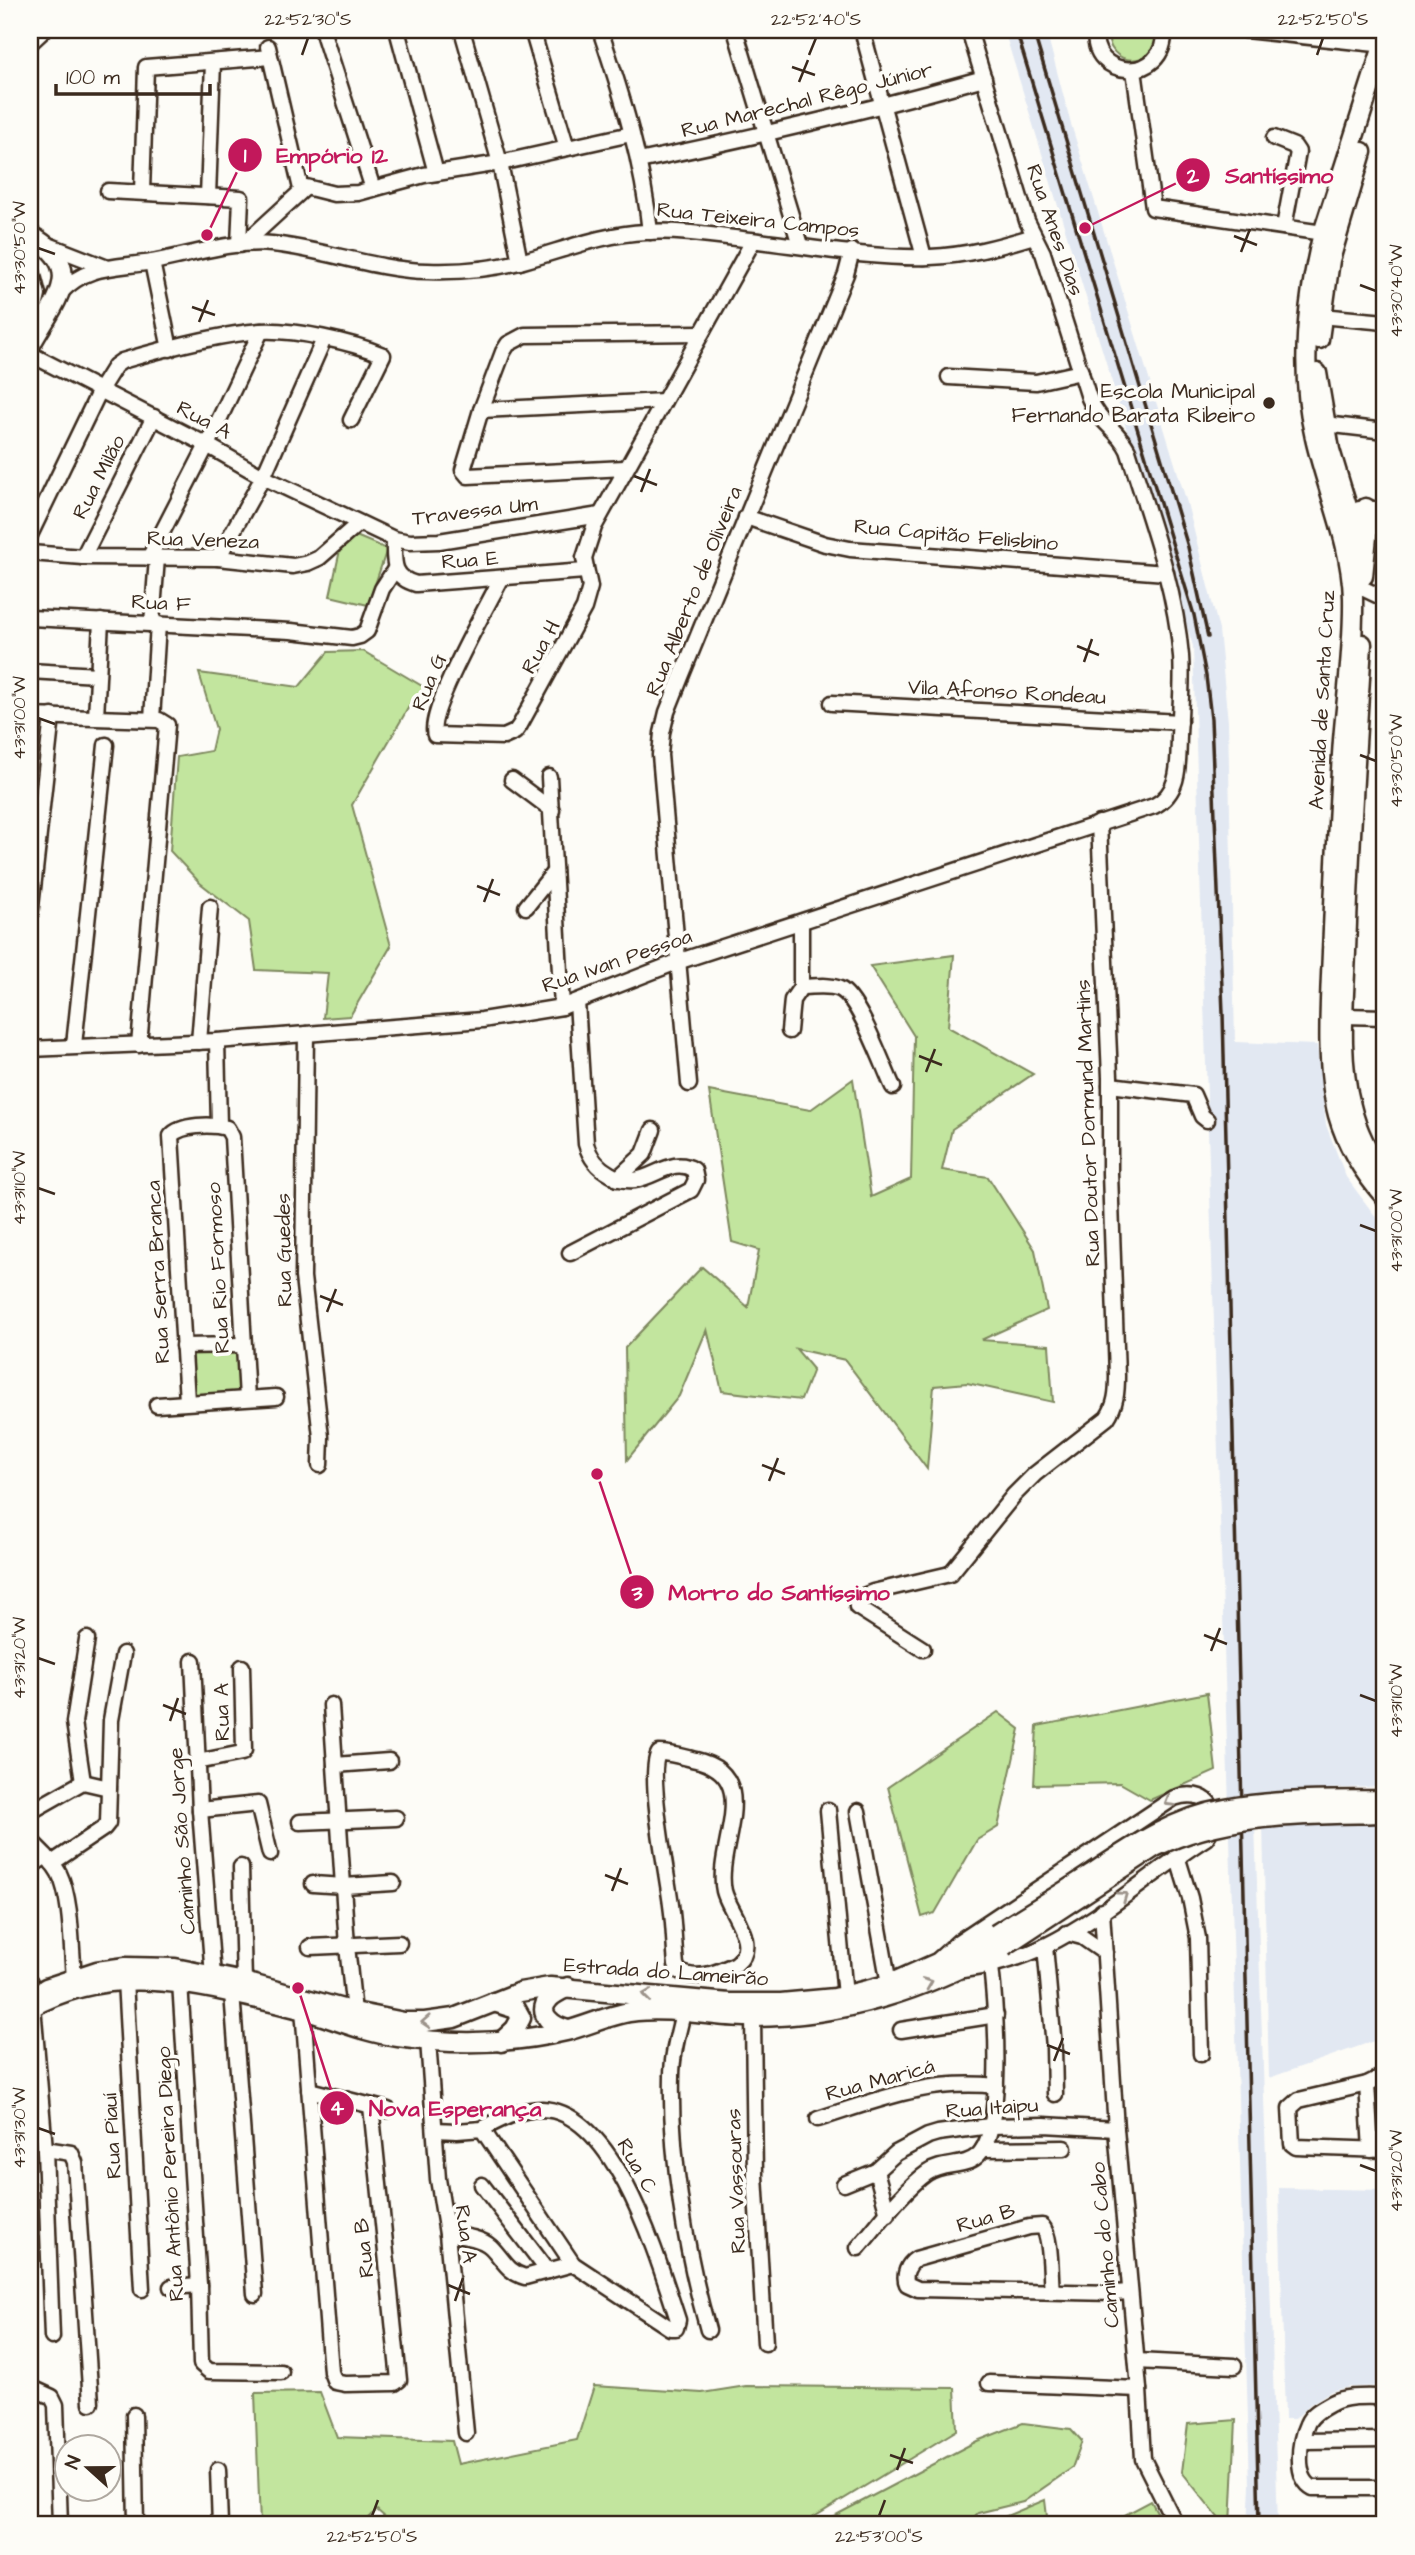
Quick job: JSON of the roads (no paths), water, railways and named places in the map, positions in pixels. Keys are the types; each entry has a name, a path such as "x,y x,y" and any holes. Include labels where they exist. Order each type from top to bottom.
{"main road":[{"name":"Avenida de Santa Cruz","path":"1385,43 1323,233 1310,300 1307,369 1314,435 1351,512 1368,526 1349,835 1344,1016 1346,1079 1351,1108 1370,1154 1385,1177"},
{"name":"Avenida de Santa Cruz","path":"1385,79 1336,235 1321,316 1317,375 1330,450 1351,512 1350,566 1353,600 1331,966 1333,1085 1338,1115 1353,1153 1385,1198"},
{"path":"30,346 59,294 64,278 61,262 53,251 34,242"},
{"path":"30,272 32,306"},
{"path":"32,306 46,295 59,294"},
{"name":"Estrada do Lameirão","path":"31,1997 74,1977 125,1967 150,1966 212,1976 303,2010 383,2034 428,2040 501,2042 568,2030 635,2011 753,2017 800,2014 859,2005 916,1988 958,1971 1129,1848 1164,1828 1224,1809 1283,1803 1385,1800"},
{"name":"Estrada do Lameirão","path":"31,1997 125,1980 180,1982 238,1987 388,2021 425,2022 454,2018 520,1992 550,1987 707,2001 781,2003 845,1996 889,1984 1000,1940 1155,1846 1180,1835 1221,1824 1279,1816 1385,1813"},
{"path":"568,1987 550,1997 544,2010 550,2022 568,2030"},
{"path":"494,2002 516,2009 521,2018 519,2024 501,2042"}],"street":[{"path":"397,30 436,173"},
{"path":"462,30 500,163 520,262"},
{"path":"532,30 567,148"},
{"path":"600,30 639,161 650,232"},
{"path":"735,30 800,245"},
{"path":"862,30 924,257"},
{"name":"Rua Anes Dias","path":"969,30 1027,221 1043,253 1089,398 1098,417 1117,434 1128,450 1166,573 1181,654 1180,722 1175,781 1166,800 1154,806"},
{"path":"1096,30 1097,47 1102,57 1120,69 1135,70 1152,62 1160,54 1164,43 1164,30"},
{"path":"1245,30 1385,43"},
{"path":"324,36 373,188"},
{"path":"142,191 146,67 213,62 269,52 302,189"},
{"path":"208,195 213,62"},
{"path":"1135,70 1153,208 1323,233"},
{"name":"Rua Marechal Rêgo Júnior","path":"639,161 766,135 984,78"},
{"path":"242,244 302,189 310,187 346,195 436,173 500,163 631,134"},
{"path":"1275,138 1294,146 1298,152 1284,227"},
{"path":"108,191 240,198 242,244"},
{"name":"Rua Teixeira Campos","path":"59,294 81,275 106,268 242,244 290,246 356,261 426,271 447,271 520,262 604,237 650,232 693,232 753,241 924,257 967,252 1034,236"},
{"name":"Rua H","path":"510,736 526,715 577,626 590,587 584,558 587,543 600,515 753,241"},
{"name":"Rua Teixeira Campos","path":"34,242 106,268"},
{"name":"Rua Alberto de Oliveira","path":"689,1084 671,863 660,779 662,733 676,689 846,274 852,251"},
{"path":"152,262 170,349"},
{"path":"1321,316 1385,322"},
{"path":"152,719 155,624 153,558 261,331"},
{"path":"30,536 100,390 122,360 261,331 293,333 369,349 383,355 351,421"},
{"path":"625,468 468,476 463,470 464,465 503,352 508,344 525,335 701,333"},
{"path":"218,558 263,477 324,339"},
{"name":"Rua A","path":"30,354 154,417 263,477 359,523"},
{"path":"949,377 1037,382 1082,372"},
{"path":"481,410 664,401"},
{"name":"Rua Milão","path":"83,557 154,417"},
{"path":"1325,424 1385,431"},
{"path":"1351,512 1385,509"},
{"name":"Travessa Um","path":"359,523 394,539 410,542 439,541 600,515"},
{"name":"Rua Capitão Felisbino","path":"746,517 825,544 850,549 1166,573"},
{"name":"Rua Veneza","path":"30,553 83,557 218,558 293,566 308,563 328,552 359,523"},
{"path":"394,539 395,569"},
{"name":"Rua E","path":"395,569 401,578 416,584 585,571"},
{"name":"Rua F","path":"30,618 291,631 352,638 364,634 382,589 395,569"},
{"name":"Rua G","path":"501,579 455,669 441,700 433,729 435,734 447,736 510,736"},
{"path":"1364,583 1385,600"},
{"path":"96,718 101,621"},
{"path":"30,671 97,675"},
{"name":"Vila Afonso Rondeau","path":"832,703 1180,722"},
{"path":"30,716 152,719 167,725 139,1045"},
{"path":"30,916 52,716"},
{"path":"74,1045 106,746"},
{"path":"549,777 562,1007"},
{"path":"512,780 552,810"},
{"name":"Rua Ivan Pessoa","path":"30,1049 74,1045 199,1042 306,1034 482,1020 562,1007 677,962 1154,806"},
{"name":"Rua Doutor Dormund Martins","path":"923,1649 858,1607 856,1599 873,1592 950,1574 1014,1494 1035,1474 1107,1418 1113,1410 1117,1384 1110,1085 1099,823"},
{"path":"526,907 554,872"},
{"path":"199,1042 210,907"},
{"path":"789,1031 792,1000 801,987 801,922"},
{"path":"801,987 836,988 850,997 860,1012 893,1087"},
{"path":"570,1253 691,1190 696,1180 694,1170 677,1164 640,1180 625,1181 617,1179 595,1162 586,1144 577,1002"},
{"path":"1344,1016 1385,1017"},
{"name":"Rua Guedes","path":"306,1034 303,1277 321,1437 320,1465"},
{"path":"217,1041 219,1126"},
{"path":"1110,1085 1193,1095 1202,1116 1207,1120"},
{"name":"Rua Rio Formoso","path":"219,1126 227,1128 232,1137 247,1398"},
{"name":"Rua Serra Branca","path":"187,1401 171,1141 173,1133 182,1128 219,1126"},
{"path":"617,1179 644,1154 653,1130"},
{"path":"183,1346 242,1345"},
{"path":"158,1405 276,1397"},
{"path":"83,1782 75,1723 87,1639"},
{"path":"30,1867 49,1860 104,1828 109,1813 111,1720 123,1654"},
{"name":"Caminho São Jorge","path":"193,1661 212,1976"},
{"name":"Rua A","path":"197,1762 242,1753 244,1750 242,1667"},
{"path":"331,1705 354,2012"},
{"path":"659,1753 702,1761 715,1767 725,1778 734,1800 722,1870 723,1886 725,1896 744,1933 744,1951 736,1964 706,1975 687,1975 679,1971 676,1965 672,1910 655,1777 655,1759 659,1753"},
{"path":"335,1765 389,1761"},
{"path":"31,1807 83,1782 108,1787"},
{"name":"Estrada do Lameirão","path":"932,1965 958,1942 1174,1798 1196,1795 1213,1809 1214,1822 1206,1838 1177,1856 1102,1912 1045,1946 991,1966 958,1971"},
{"path":"200,1810 258,1804 270,1854"},
{"path":"828,1810 845,1996"},
{"path":"858,1811 889,1984"},
{"path":"300,1822 396,1818"},
{"path":"30,1840 61,1877 74,1977"},
{"path":"1177,1856 1190,1898 1198,1938 1201,2054"},
{"path":"241,1867 238,1987 255,2294"},
{"path":"313,1884 344,1886 393,1883"},
{"name":"Caminho do Cabo","path":"1102,1912 1116,2129 1143,2459 1176,2525"},
{"path":"1066,1933 1082,1937 1105,1953"},
{"path":"310,1947 399,1943"},
{"path":"1045,1946 1054,2047 1055,2094"},
{"path":"858,2248 925,2174 941,2165 973,2159 983,2149 990,2126 996,2086 996,2015 991,1966"},
{"path":"706,1975 707,2001"},
{"name":"Rua Piauí","path":"125,1980 142,2289"},
{"name":"Rua Antônio Pereira Diego","path":"180,1982 199,2285 201,2364 209,2371 281,2371"},
{"path":"31,1997 46,2149 52,2337"},
{"path":"303,2010 309,2091 387,2110"},
{"path":"683,2013 672,2074 673,2116 679,2181 708,2330"},
{"path":"901,2030 996,2015"},
{"name":"Rua Vassouras","path":"753,2017 755,2176 765,2343"},
{"name":"Rua A","path":"428,2040 438,2179 447,2234 466,2433"},
{"path":"1367,2084 1378,2150 1294,2146 1289,2117 1290,2108 1299,2100 1367,2084 1385,2076"},
{"name":"Rua Maricá","path":"818,2119 917,2088 957,2083 996,2086"},
{"name":"Rua B","path":"309,2091 331,2377 335,2382 345,2384 395,2383 398,2382 399,2376 371,2106"},
{"name":"Rua C","path":"482,2129 512,2114 543,2109 569,2118 601,2144 611,2155 648,2230 678,2320 676,2328 670,2328 573,2264"},
{"name":"Rua Itaipu","path":"844,2184 876,2171 896,2153 928,2136 990,2126 1044,2125 1116,2129"},
{"path":"435,2130 457,2132 482,2129 573,2264 532,2276 516,2274 508,2269 489,2246 468,2237 447,2234"},
{"path":"983,2149 1064,2148"},
{"path":"46,2149 71,2153 75,2162 91,2403"},
{"path":"876,2171 888,2214"},
{"path":"482,2185 548,2272"},
{"name":"Rua B","path":"1042,2225 1048,2239 1052,2291 918,2289 907,2284 906,2280 909,2266 916,2259 1042,2225"},
{"path":"171,2287 199,2285"},
{"path":"1052,2291 1130,2292"},
{"path":"1137,2361 1234,2366"},
{"path":"989,2383 1139,2389"},
{"path":"30,2387 52,2396 56,2405 60,2525"},
{"path":"1385,2397 1339,2400 1318,2412 1307,2423 1303,2441 1302,2477 1313,2488 1385,2488"},
{"path":"134,2415 136,2525"},
{"path":"1303,2441 1385,2440"},
{"path":"218,2470 220,2525"}],"railway":[{"path":"1016,30 1194,615 1211,719 1223,1013 1259,2525"},
{"path":"1033,30 1188,547 1208,637"}],"place":[{"name":"Santíssimo","path":"1085,228"},
{"name":"Empório 12","path":"207,235"},
{"name":"Escola Municipal Fernando Barata Ribeiro","path":"1269,403"},
{"name":"Morro do Santíssimo","path":"597,1474"},
{"name":"Nova Esperança","path":"298,1988"}]}
